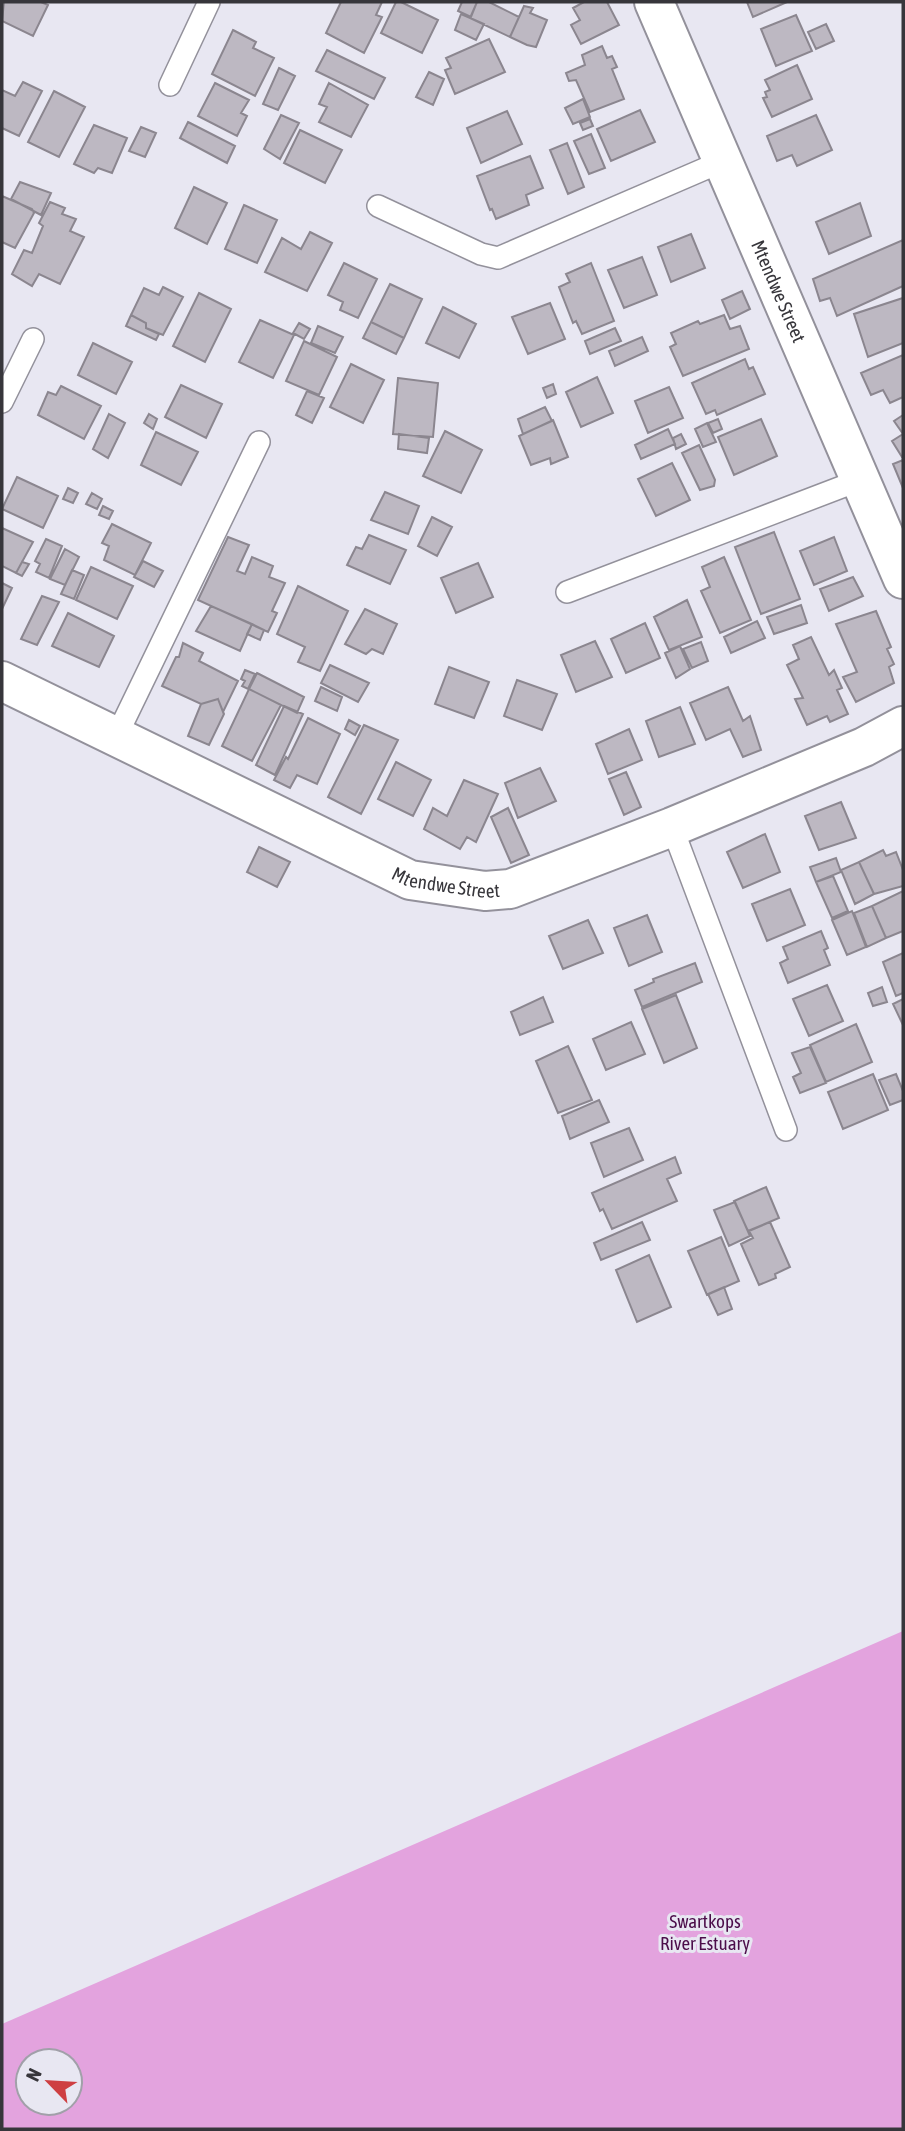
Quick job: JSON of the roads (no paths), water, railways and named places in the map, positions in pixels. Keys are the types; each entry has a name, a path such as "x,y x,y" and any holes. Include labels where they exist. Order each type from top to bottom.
{"street":[{"name":"Mtendwe Street","path":"654,2 903,579"},
{"name":"Mtendwe Street","path":"2,681 410,880 485,891 510,889 672,827 864,747 903,727"}],"lane":[{"path":"170,85 209,2"},
{"path":"378,206 481,254 498,258 723,161"},
{"path":"2,402 33,339"},
{"path":"116,737 259,442"},
{"path":"567,592 860,480"},
{"path":"672,827 786,1130"}],"park label":[{"name":"Swartkops River Estuary","path":"705,1932"}]}
